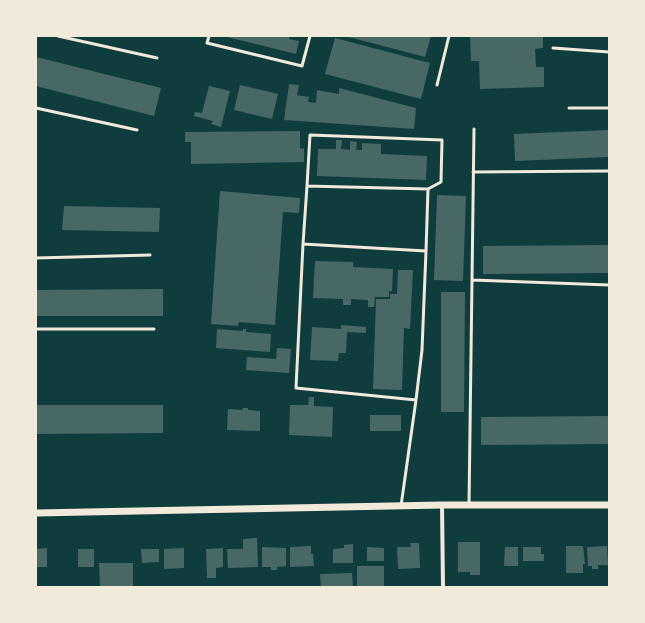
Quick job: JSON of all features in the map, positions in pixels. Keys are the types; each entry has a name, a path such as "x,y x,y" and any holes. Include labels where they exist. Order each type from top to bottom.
{"street":[{"path":"442,505 443,587"},
{"path":"36,513 442,505 609,505"}],"lane":[{"path":"58,36 157,58"},
{"path":"209,36 207,43 302,66 310,36"},
{"path":"437,85 449,36"},
{"path":"553,48 609,52"},
{"path":"36,108 138,130"},
{"path":"569,108 609,108"},
{"path":"469,505 474,129"},
{"path":"307,186 428,189 441,182 442,140 310,135 303,244 296,388 416,400"},
{"path":"473,172 609,170"},
{"path":"401,506 422,350 428,189"},
{"path":"303,244 426,251"},
{"path":"36,258 150,255"},
{"path":"472,280 609,285"},
{"path":"36,329 154,329"}],"building":[{"path":"223,36 290,36 289,39 299,41 296,54"},
{"path":"345,36 431,36 425,57"},
{"path":"470,36 543,36 543,48 535,49 536,67 544,67 544,87 480,89 479,61 471,61"},
{"path":"335,38 430,63 421,99 325,74"},
{"path":"36,57 161,88 154,116 36,86"},
{"path":"289,84 299,85 297,95 309,97 308,102 316,103 317,90 339,94 339,88 416,108 414,129 284,120"},
{"path":"240,85 278,94 272,119 234,110"},
{"path":"209,86 230,91 221,127 211,124 213,121 194,116 195,112 202,113"},
{"path":"609,130 609,157 515,161 514,134"},
{"path":"300,131 300,149 304,148 304,162 191,164 191,142 185,142 185,132"},
{"path":"336,140 342,140 341,149 350,150 350,141 357,142 356,150 362,150 362,143 381,144 381,154 427,156 426,180 317,176 318,149 336,149"},
{"path":"220,191 300,198 299,213 283,212 275,325 239,322 238,326 211,324"},
{"path":"437,195 466,196 463,281 434,280"},
{"path":"64,206 160,208 159,232 62,230"},
{"path":"609,245 609,273 483,274 483,246"},
{"path":"315,261 353,262 353,267 393,269 392,291 389,291 389,297 375,297 374,307 368,307 368,300 351,299 351,305 343,305 343,299 313,298"},
{"path":"398,270 413,270 410,329 404,328 402,390 373,389 376,299 390,299 390,294 397,294"},
{"path":"163,289 163,316 36,316 36,290"},
{"path":"441,292 465,292 464,412 441,412"},
{"path":"341,325 366,327 366,333 347,332 346,353 339,353 338,361 310,360 312,327 341,329"},
{"path":"217,329 243,331 243,329 246,329 246,332 271,334 270,352 216,348"},
{"path":"277,348 291,349 289,373 246,370 247,357 276,359"},
{"path":"309,397 314,397 314,406 333,407 332,437 289,435 290,405 308,405"},
{"path":"36,405 163,405 163,433 36,434"},
{"path":"243,408 260,411 260,431 227,430 228,409 242,410"},
{"path":"370,415 401,415 401,431 370,431"},
{"path":"609,416 609,444 481,445 481,417"},
{"path":"257,538 258,567 228,568 227,549 243,549 243,539"},
{"path":"458,542 480,542 480,575 470,575 470,572 458,572"},
{"path":"410,543 419,543 420,568 398,569 397,547 411,547"},
{"path":"353,544 353,563 333,563 333,549 344,548 344,545"},
{"path":"311,546 314,566 290,567 290,547"},
{"path":"566,546 583,546 585,564 583,564 583,573 566,573"},
{"path":"607,546 608,565 598,565 598,569 592,569 592,566 588,566 587,547"},
{"path":"262,547 286,548 286,566 277,567 277,570 271,570 271,567 262,567"},
{"path":"367,547 384,548 384,561 367,561"},
{"path":"505,547 518,547 518,566 504,566"},
{"path":"523,547 541,547 541,554 544,554 544,561 523,561"},
{"path":"47,548 47,567 36,567 36,549"},
{"path":"184,548 184,568 164,569 164,549"},
{"path":"223,548 223,567 216,568 216,578 207,578 206,549"},
{"path":"78,549 94,549 94,567 78,567"},
{"path":"141,549 159,549 159,562 142,563"},
{"path":"99,563 133,563 133,587 100,587"},
{"path":"357,566 384,566 384,587 357,587"},
{"path":"352,573 353,587 321,587 320,574"}]}
